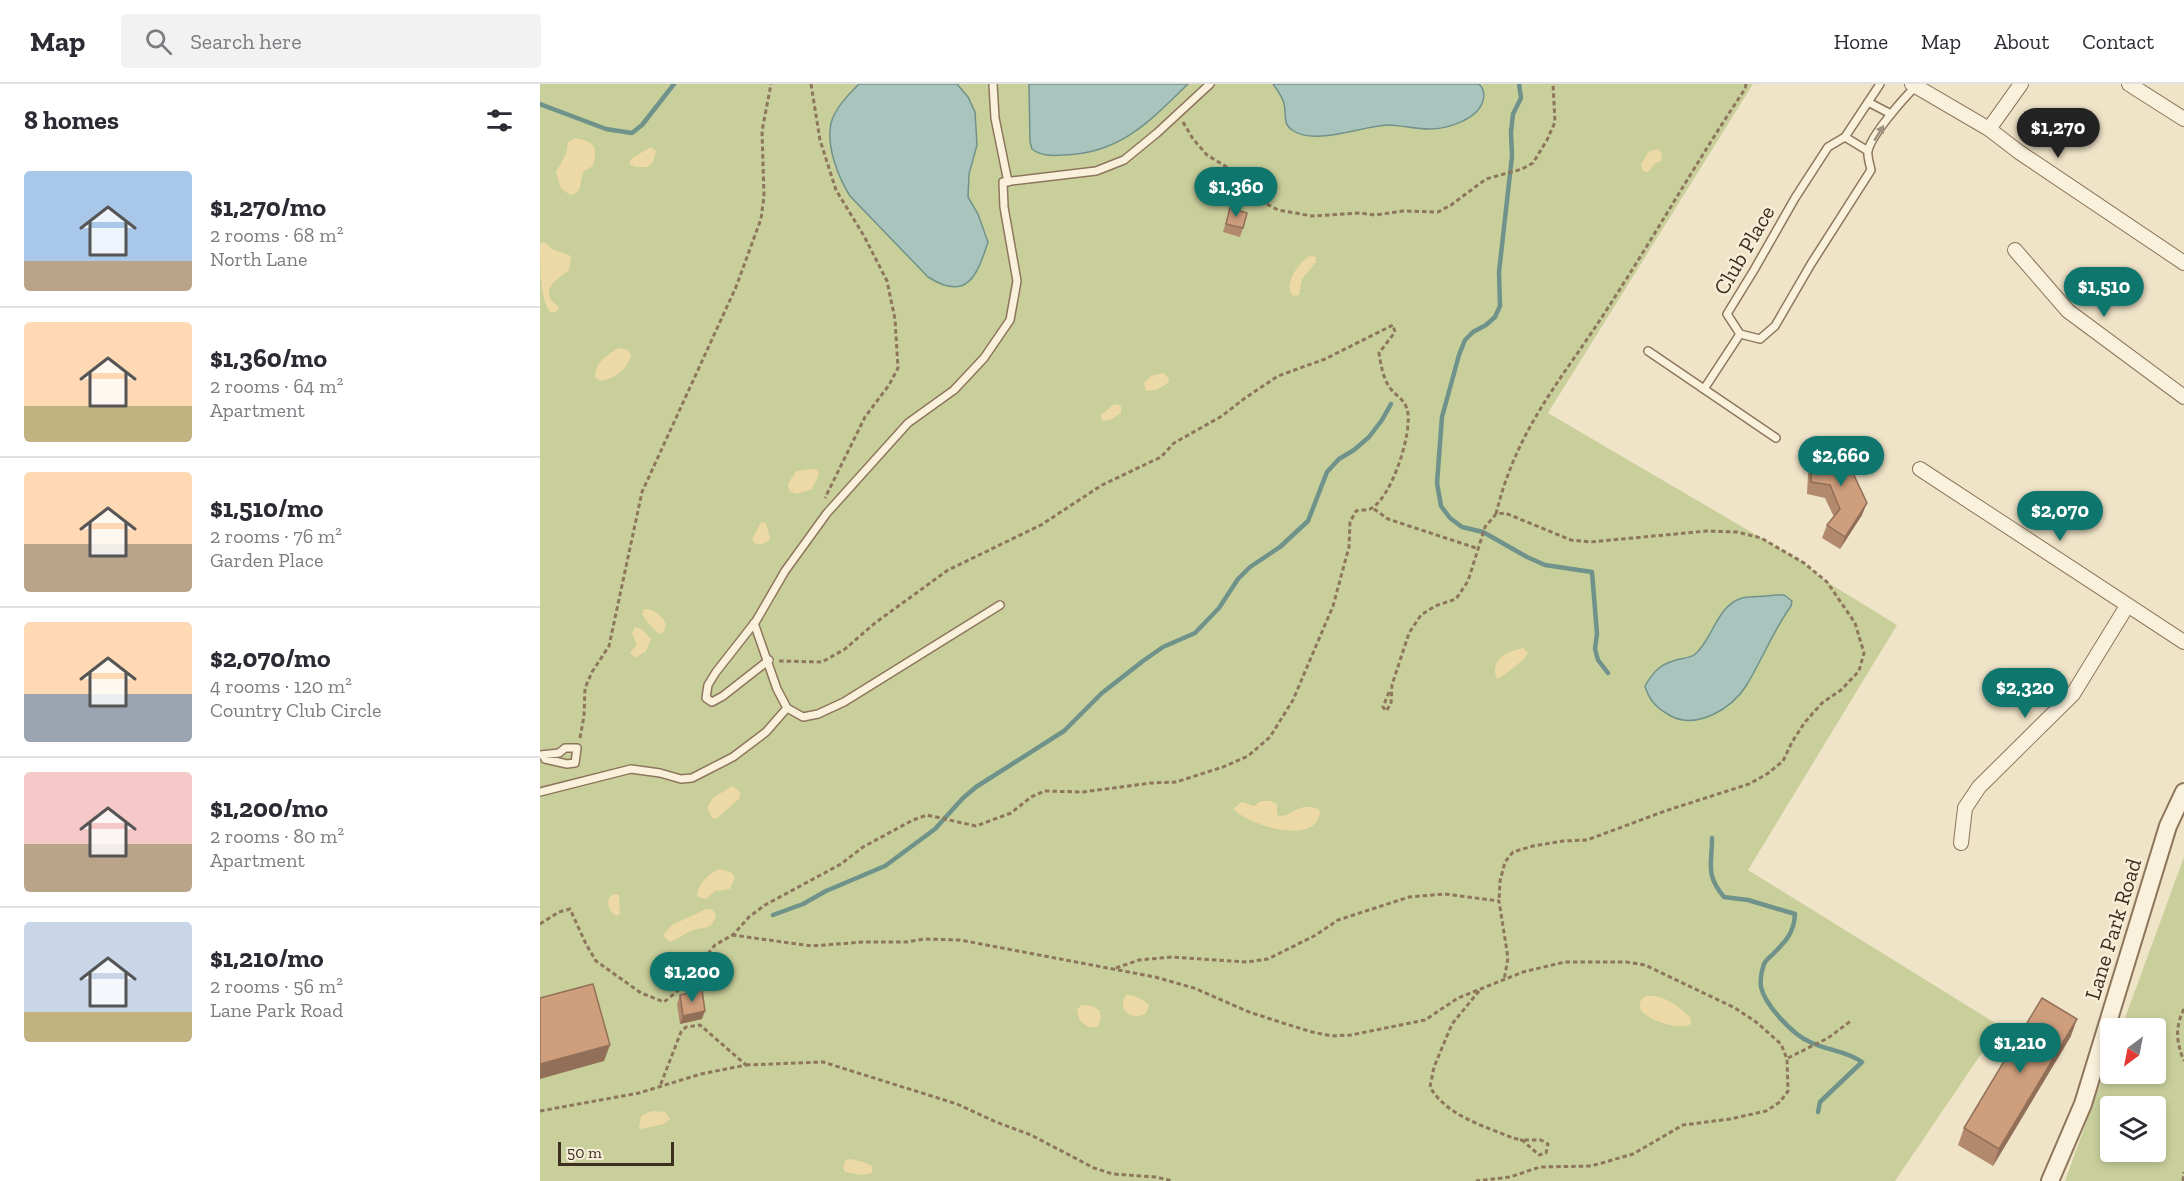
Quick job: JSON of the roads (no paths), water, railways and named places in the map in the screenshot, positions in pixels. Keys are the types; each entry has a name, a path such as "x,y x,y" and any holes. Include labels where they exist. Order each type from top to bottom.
{"street":[{"path":"1989,129 2020,84"},
{"path":"2129,84 2184,119"},
{"path":"1914,85 1989,129 2019,152 2184,263"},
{"path":"2015,250 2068,310 2184,397"},
{"path":"1920,469 2184,642"},
{"path":"1961,843 1965,808 1979,787 2073,694 2127,606"},
{"name":"Lane Park Road","path":"2050,1181 2083,1104 2168,826 2184,792"}],"lane":[{"path":"993,84 995,118 1008,182"},
{"path":"768,660 723,696 712,702 706,698 708,685 716,672 754,623 785,572 827,513 908,423 954,390 984,358 1010,320 1017,281 1004,207 1003,182 1096,171 1124,160 1210,84"},
{"name":"Club Place","path":"1740,334 1727,314 1794,198 1828,147 1845,137 1880,84"},
{"path":"1704,388 1740,334 1760,339 1775,327 1811,264 1871,170 1868,151 1890,114 1914,85"},
{"path":"1868,102 1890,114"},
{"path":"1845,137 1868,151"},
{"path":"1648,351 1776,438"},
{"path":"754,623 777,689 787,708 803,717 818,714 844,702 1000,605"},
{"path":"540,792 631,769 681,779 692,778 732,757 766,732 787,708"},
{"path":"565,748 577,748 575,763 567,764 542,757 559,753 565,748"}],"water":[{"path":"859,84 957,84 968,97 975,112 977,145 969,174 968,197 978,214 988,242 974,275 961,286 952,287 941,284 928,277 850,196 837,171 830,141 831,123 839,107"},
{"path":"1029,84 1188,84 1147,122 1118,142 1083,153 1054,155 1043,154 1032,149"},
{"path":"1273,84 1479,84 1484,96 1480,108 1468,118 1436,129 1387,125 1313,136 1301,134 1289,127 1283,101"},
{"path":"1784,595 1792,601 1791,606 1746,686 1732,702 1713,714 1692,720 1681,720 1671,716 1655,704 1645,686 1659,668 1694,655 1706,641 1720,616 1733,602 1745,597"}],"waterway":[{"path":"540,104 606,129 632,133 642,125 674,84"},
{"path":"1519,84 1521,98 1513,114 1512,156 1499,272 1500,306 1495,317 1465,340 1459,355 1442,417 1437,483 1441,506 1450,518 1462,527 1483,532 1545,565 1592,572 1597,634 1595,649 1598,660 1608,673"},
{"path":"773,915 803,904 826,891 885,866 935,829 976,787 1064,731 1102,693 1143,661 1163,647 1195,633 1219,608 1238,579 1250,567 1280,547 1308,521 1327,472 1339,459 1369,437 1391,404"},
{"path":"1712,838 1712,875 1724,897 1748,900 1795,914 1788,936 1763,966 1761,987 1768,1002 1781,1019 1803,1038 1816,1045 1850,1055 1862,1062 1820,1102 1818,1112"}]}
